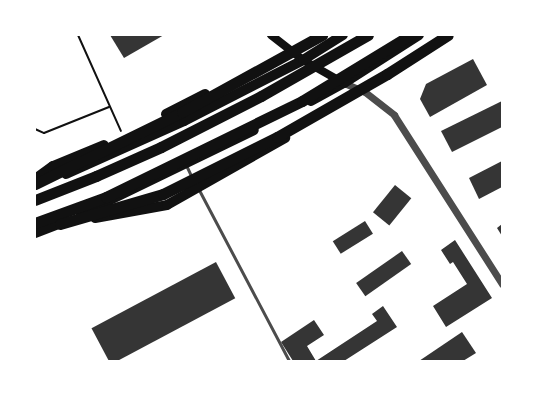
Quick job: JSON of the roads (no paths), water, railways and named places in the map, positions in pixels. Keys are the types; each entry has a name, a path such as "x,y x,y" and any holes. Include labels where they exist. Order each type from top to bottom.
{"highway":[{"path":"35,185 62,170 182,112 322,35"},
{"path":"35,200 96,176 160,147 261,96 368,35"},
{"path":"35,223 106,197 295,104 410,35"},
{"path":"60,224 163,194 277,137 387,74 448,35"}],"main road":[{"path":"271,35 303,60 344,83"},
{"path":"35,179 52,166 124,137 291,51 316,35"},
{"path":"35,185 98,162 184,121 303,60 343,35"},
{"path":"35,233 60,224 186,165 344,83 419,35"},
{"path":"60,224 166,206 364,92 456,35"}],"street":[{"path":"344,83 364,92 394,115 502,284"}],"lane":[{"path":"186,165 289,361"}]}
